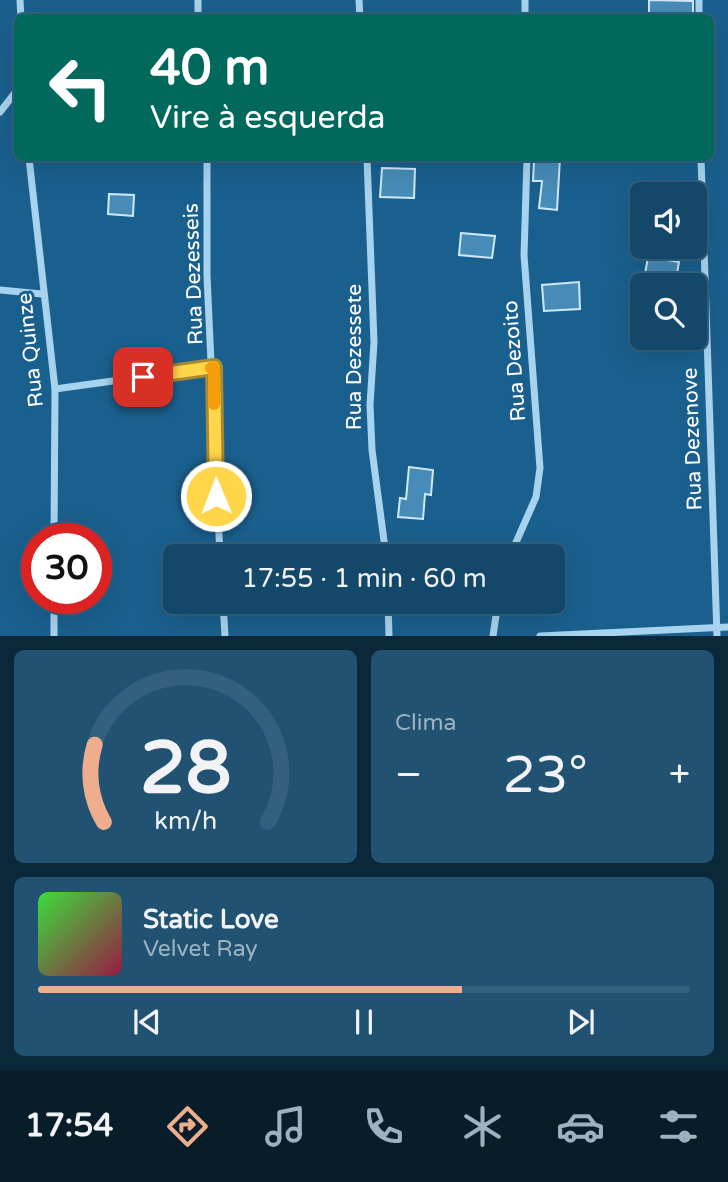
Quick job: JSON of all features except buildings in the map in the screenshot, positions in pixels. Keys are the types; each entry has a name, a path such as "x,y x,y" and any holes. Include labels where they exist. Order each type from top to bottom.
{"street":[{"path":"0,112 14,94"},
{"name":"Rua Quinze","path":"29,161 42,295 55,389 54,523"},
{"name":"Rua Dezesseis","path":"207,161 207,276 214,367 220,544"},
{"name":"Rua Dezessete","path":"367,161 374,342 371,428 385,544"},
{"name":"Rua Dezoito","path":"515,544 536,497 540,468 524,255 527,161"},
{"name":"Rua Dezenove","path":"701,161 717,636"},
{"path":"0,290 42,295"},
{"path":"55,389 214,367"},
{"path":"54,614 54,636"},
{"path":"224,614 225,636"},
{"path":"388,614 389,636"},
{"path":"493,636 496,614"},
{"path":"540,636 728,627"}],"slow traffic":[{"path":"211,368 214,367 214,404"}],"route":[{"path":"143,377 214,367 216,496"}]}
